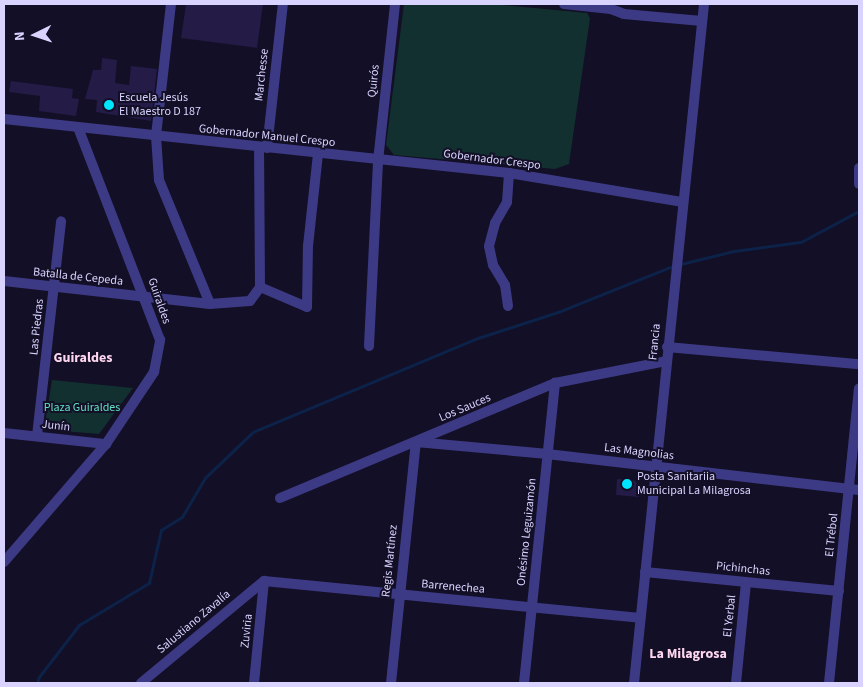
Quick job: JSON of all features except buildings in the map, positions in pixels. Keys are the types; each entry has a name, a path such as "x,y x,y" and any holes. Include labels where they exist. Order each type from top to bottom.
{"street":[{"path":"171,4 156,136 159,180 210,304"},
{"name":"Marchesse","path":"260,287 263,148 283,4"},
{"name":"Quirós","path":"369,346 378,161 395,4"},
{"path":"564,4 616,6 624,14 702,21"},
{"name":"Francia","path":"634,683 654,466 704,4"},
{"name":"Gobernador Manuel Crespo","path":"4,119 378,161"},
{"name":"Guiraldes","path":"4,562 106,444 154,372 160,340 78,127"},
{"path":"260,287 307,307 308,246 318,154"},
{"name":"Gobernador Crespo","path":"378,161 509,173 682,202"},
{"path":"859,168 859,184"},
{"path":"508,306 505,285 493,265 489,246 495,223 507,202 509,173"},
{"name":"Las Piedras","path":"37,436 61,221"},
{"name":"Batalla de Cepeda","path":"4,281 210,304 250,301 260,287"},
{"path":"667,347 859,364"},
{"name":"Los Sauces","path":"280,498 555,383 666,361"},
{"name":"Onésimo Leguizamón","path":"524,683 555,383"},
{"name":"El Trébol","path":"829,683 839,591 854,490 859,389"},
{"name":"Junín","path":"4,432 106,444"},
{"name":"Las Magnolias","path":"416,442 547,454 854,490"},
{"name":"Regis Martínez","path":"391,683 416,442"},
{"name":"Pichinchas","path":"645,572 839,591"},
{"name":"Barrenechea","path":"264,581 640,618"},
{"name":"Salustiano Zavalía","path":"141,683 264,581"},
{"name":"Zuviria","path":"254,683 264,581"},
{"name":"El Yerbal","path":"736,683 746,582"}],"green space":[{"path":"404,4 491,4 587,13 590,18 569,164 555,169 394,155 386,145"},
{"name":"Plaza Guiraldes","path":"52,380 133,388 99,434 50,430 45,424"}],"waterway":[{"path":"681,264 734,251 801,242 859,211"},
{"path":"37,683 39,677 79,625 149,583 161,530 182,517 205,478 253,432 478,338 561,311 673,266"}],"place":[{"name":"Escuela Jesús El Maestro D 187","path":"109,105"},
{"name":"Posta Sanitariia Municipal La Milagrosa","path":"627,484"}],"district":[{"name":"Guiraldes","path":"83,358"},
{"name":"La Milagrosa","path":"688,654"}]}
